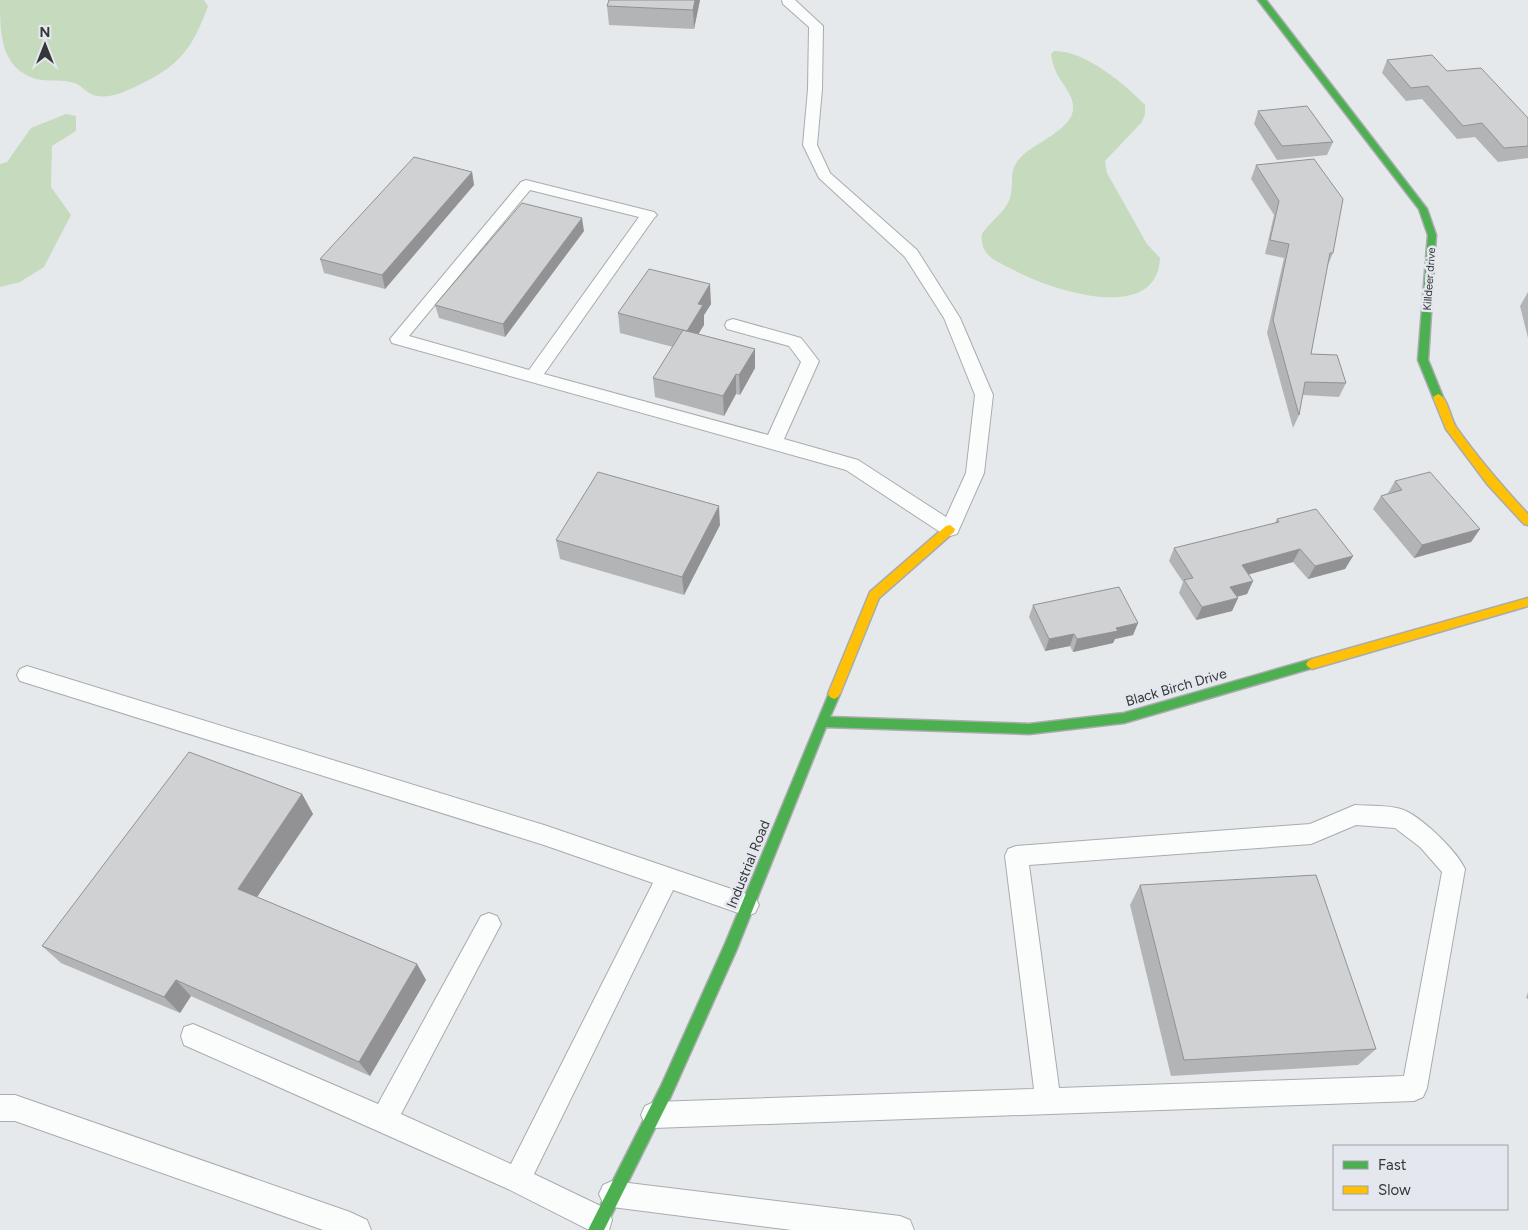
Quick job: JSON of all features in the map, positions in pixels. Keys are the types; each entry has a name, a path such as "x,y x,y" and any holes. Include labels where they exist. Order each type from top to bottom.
{"street":[{"name":"Killdeer drive","path":"1262,0 1423,209 1432,235 1423,360 1450,426 1492,482 1528,521"},
{"name":"Industrial Road","path":"597,1225 654,1115 747,906 874,595 950,529"},
{"name":"Black Birch Drive","path":"822,722 1029,729 1124,718 1528,602"}],"lane":[{"path":"533,377 649,215 526,186 398,339 533,377 852,465 950,529 975,473 984,395 952,318 911,254 824,175 810,145 815,89 816,26 788,1"},
{"path":"733,325 795,342 810,361 773,443"},
{"path":"27,675 544,835 747,906"},
{"path":"654,1115 1414,1088 1454,869 1428,840 1399,818 1355,815 1311,834 1016,856 1048,1101"},
{"path":"517,1180 667,878"},
{"path":"384,1120 489,924"},
{"path":"193,1036 517,1180 597,1225"},
{"path":"0,1108 15,1108 341,1223 356,1230"},
{"path":"612,1194 900,1230"}],"green space":[{"path":"0,0 204,0 208,6 190,45 174,64 151,79 118,94 97,96 74,83 36,79 24,74 15,67 4,48"},
{"path":"1054,51 1066,52 1091,62 1115,78 1145,105 1145,114 1142,122 1105,161 1107,173 1147,244 1160,258 1154,279 1140,292 1121,297 1073,292 1028,277 996,261 986,253 983,247 982,234 1003,211 1009,200 1012,173 1018,160 1029,150 1060,129 1071,117 1073,110 1072,101 1054,67 1051,54"},
{"path":"66,114 76,116 76,131 52,146 51,187 71,215 44,267 20,282 0,287 0,164 7,162 31,128"}],"building":[{"path":"609,0 695,0 693,10 607,6"},
{"path":"1432,55 1447,71 1481,68 1528,118 1528,146 1504,148 1482,123 1463,126 1428,86 1411,88 1387,60"},
{"path":"1307,106 1333,142 1282,146 1258,111"},
{"path":"414,157 472,172 382,275 320,259"},
{"path":"1314,159 1343,199 1333,253 1330,253 1311,354 1337,355 1346,383 1305,382 1299,415 1273,320 1289,244 1270,240 1279,201 1256,165"},
{"path":"522,203 582,218 503,324 435,305"},
{"path":"649,269 710,284 698,304 703,305 687,331 618,313"},
{"path":"683,330 755,349 739,375 736,374 723,396 653,378"},
{"path":"598,472 719,506 682,577 556,540"},
{"path":"1430,472 1480,529 1422,545 1381,496 1402,490 1395,481"},
{"path":"1316,509 1353,556 1315,566 1300,549 1242,565 1253,581 1230,587 1238,598 1202,607 1184,580 1193,578 1174,548 1279,522 1277,519"},
{"path":"1119,587 1138,623 1116,628 1118,631 1077,639 1074,634 1049,639 1033,605"},
{"path":"189,752 302,794 238,889 417,964 359,1062 176,980 164,997 42,946"},
{"path":"1316,875 1376,1049 1184,1060 1140,885"}],"traffic: fast":[{"path":"1262,0 1423,209 1432,235 1423,360 1438,397"},
{"path":"822,722 1029,729 1124,718 1312,664"},
{"path":"596,1230 666,1091 731,946 834,694"}],"traffic: slow":[{"path":"1438,397 1450,426 1492,482 1528,521"},
{"path":"834,694 874,595 950,529"},
{"path":"1312,664 1528,602"}]}
